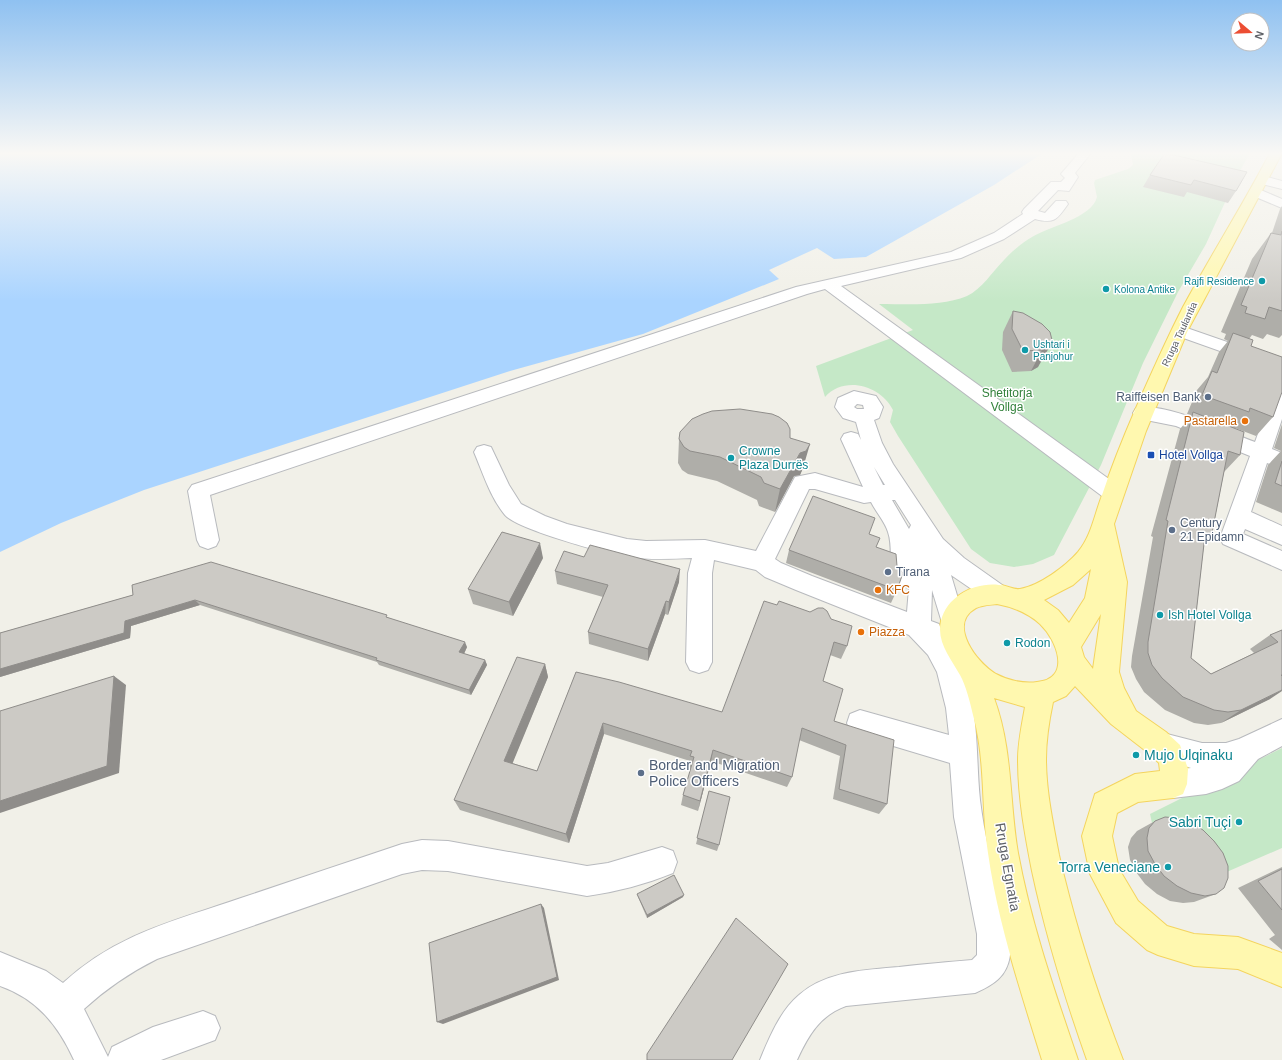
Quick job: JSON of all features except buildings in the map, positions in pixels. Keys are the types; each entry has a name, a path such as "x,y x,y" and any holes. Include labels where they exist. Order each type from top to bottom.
{"main road":[{"name":"Rruga Taulantia","path":"1008,597 1050,588 1072,572 1088,556 1104,525 1113,493 1143,413 1181,331 1217,259 1250,202"},
{"name":"Rruga Taulantia","path":"1070,654 1096,601 1103,562 1104,525"},
{"path":"1104,525 1115,582 1114,606 1106,659 1106,672 1112,692 1130,723"},
{"path":"1070,654 1069,673 1063,683 1054,690 1041,694 1024,695 1006,691 988,683 972,671 960,656 952,629 957,610 964,603 979,596 1008,597 1035,607 1050,618 1061,631 1070,654 1090,686 1130,723 1163,746 1171,756 1175,771 1173,784 1135,788 1105,804 1097,836 1098,843 1105,874 1127,912 1158,939 1194,950 1238,953 1282,970"},
{"name":"Rruga Egnatia","path":"972,671 988,721 994,760 1003,852 1012,901 1023,942 1060,1060"},
{"path":"1041,694 1033,738 1032,760 1036,806 1055,904 1068,953 1086,1010 1105,1060"}],"street":[{"path":"1039,202 1029,212 1048,218 1065,202"},
{"path":"208,540 199,491 802,290 956,256 998,236 1033,214"},
{"path":"828,284 1113,493"},
{"path":"1181,331 1282,367"},
{"path":"1282,392 1231,538 1282,560"},
{"path":"1143,413 1180,420 1261,451 1282,461"},
{"path":"864,416 868,434 899,492 942,553 958,568 1008,597"},
{"path":"851,439 877,494 899,531 902,548 902,578 921,582"},
{"path":"484,452 499,487 513,510 537,522 564,532 627,548 646,550 705,549 762,562 779,573 918,628 952,629 925,530"},
{"path":"762,562 802,482 815,481 864,495 899,492"},
{"path":"1238,516 1282,536"},
{"path":"778,1060 798,1020 813,1004 829,994 846,989 976,976 986,972 992,963 994,949 993,934 970,827 960,711 950,673 941,654 918,628 921,582 916,538 925,530"},
{"path":"699,662 700,573 705,549"},
{"path":"860,723 963,753"},
{"path":"1163,746 1214,758 1226,757 1254,746 1282,732"},
{"path":"1173,784 1220,776 1235,766 1238,760 1254,746"},
{"path":"63,1006 92,979 116,962 150,945 402,859 422,855 448,856 587,881 608,878 662,862"},
{"path":"0,968 18,974 42,988 63,1006 77,1028 92,1060"},
{"path":"125,1060 153,1045 203,1028"}],"green space":[{"name":"Shetitorja Vollga","path":"1095,202 1225,202 1206,244 1178,292 1143,363 1101,465 1054,555 1033,564 1014,567 990,563 971,549 898,436 890,422 893,410 887,402 880,395 871,390 862,386 852,385 842,386 833,390 825,397 816,366 913,330 879,304 946,302 967,296 982,285 1017,247 1040,233 1079,216"},
{"path":"1282,748 1282,848 1222,874 1152,823 1150,814"}],"water":[{"path":"0,202 963,202 866,257 834,259 817,248 769,270 779,279 643,334 510,371 144,490 61,523 0,552"}],"place":[{"name":"Rajfi Residence","path":"1262,281"},
{"name":"Kolona Antike","path":"1106,289"},
{"name":"Ushtari i Panjohur","path":"1025,350"},
{"name":"Raiffeisen Bank","path":"1208,397"},
{"name":"Pastarella","path":"1245,421"},
{"name":"Hotel Vollga","path":"1151,455"},
{"name":"Crowne Plaza Durrës","path":"731,458"},
{"name":"Century 21 Epidamn","path":"1172,530"},
{"name":"Tirana","path":"888,572"},
{"name":"KFC","path":"878,590"},
{"name":"Ish Hotel Vollga","path":"1160,615"},
{"name":"Piazza","path":"861,632"},
{"name":"Rodon","path":"1007,643"},
{"name":"Mujo Ulqinaku","path":"1136,755"},
{"name":"Border and Migration Police Officers","path":"641,773"},
{"name":"Sabri Tuçi","path":"1239,822"},
{"name":"Torra Veneciane","path":"1168,867"}]}
